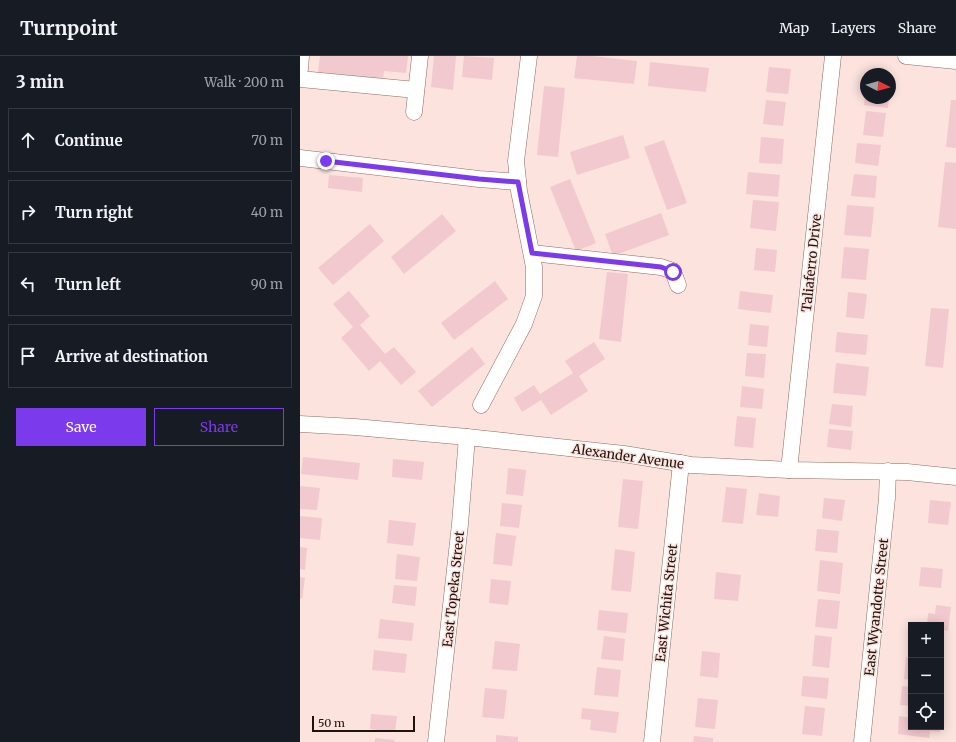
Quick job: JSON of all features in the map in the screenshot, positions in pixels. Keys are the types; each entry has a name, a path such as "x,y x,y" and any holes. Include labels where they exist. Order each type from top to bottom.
{"street":[{"path":"300,69 301,56"},
{"path":"414,112 420,56"},
{"name":"Taliaferro Drive","path":"789,470 833,56"},
{"path":"906,56 956,61"},
{"path":"481,405 524,324 534,296 534,267 518,182 516,161 530,60"},
{"path":"300,79 416,90"},
{"path":"300,158 479,179 518,182"},
{"path":"532,253 661,267 673,272 678,285"},
{"name":"Alexander Avenue","path":"300,424 355,427 467,437 624,454 681,463 728,468 888,471 956,477"},
{"name":"East Topeka Street","path":"436,742 460,524 467,437"},
{"name":"East Wichita Street","path":"652,742 681,463"},
{"name":"East Wyandotte Street","path":"862,742 887,498 888,471"}],"building":[{"path":"320,56 408,56 406,73 384,71 383,79 318,72"},
{"path":"434,56 456,56 453,90 431,87"},
{"path":"464,56 494,58 492,80 462,77"},
{"path":"577,56 592,56 637,61 634,84 574,78"},
{"path":"650,62 709,68 706,92 648,86"},
{"path":"769,67 791,69 788,94 766,92"},
{"path":"544,86 565,88 558,157 537,155"},
{"path":"766,100 786,102 783,126 763,124"},
{"path":"951,100 956,100 956,148 946,147"},
{"path":"864,104 888,104 888,108"},
{"path":"866,111 886,113 883,137 863,135"},
{"path":"623,135 630,158 577,175 570,152"},
{"path":"761,137 784,139 782,164 759,163"},
{"path":"664,140 687,203 667,210 644,147"},
{"path":"857,143 881,145 878,166 855,163"},
{"path":"945,162 956,163 956,229 938,227"},
{"path":"748,172 780,175 778,197 746,194"},
{"path":"854,174 877,176 875,198 851,196"},
{"path":"329,175 363,178 362,192 328,188"},
{"path":"570,179 596,243 576,251 550,187"},
{"path":"753,200 779,202 776,231 750,228"},
{"path":"847,205 874,207 871,237 844,235"},
{"path":"661,213 669,235 613,256 605,234"},
{"path":"442,214 456,231 404,274 391,257"},
{"path":"370,224 384,241 333,285 318,268"},
{"path":"844,247 869,249 866,280 841,278"},
{"path":"756,248 777,250 775,272 754,270"},
{"path":"607,272 628,274 621,342 599,339"},
{"path":"495,281 508,299 454,340 441,323"},
{"path":"349,291 370,316 360,325 385,354 394,347 416,372 401,385 380,361 369,371 341,338 353,327 333,304"},
{"path":"740,291 773,295 771,313 738,309"},
{"path":"848,292 867,294 864,319 846,317"},
{"path":"931,308 949,309 943,368 925,366"},
{"path":"750,324 769,326 767,347 748,345"},
{"path":"837,332 868,335 866,355 835,352"},
{"path":"594,342 605,359 579,376 588,391 551,415 541,400 522,412 514,398 534,385 540,394 573,373 565,361"},
{"path":"472,347 485,364 432,407 418,391"},
{"path":"747,353 766,354 764,378 745,376"},
{"path":"836,363 869,367 866,396 833,393"},
{"path":"742,386 764,389 762,409 740,407"},
{"path":"832,404 853,406 851,427 829,424"},
{"path":"737,416 756,418 753,448 734,446"},
{"path":"829,429 853,431 851,450 827,447"},
{"path":"303,457 360,463 358,480 301,474"},
{"path":"393,459 424,462 422,480 392,477"},
{"path":"508,468 526,470 523,496 506,494"},
{"path":"623,479 643,481 638,529 618,527"},
{"path":"300,486 320,488 317,510 300,509"},
{"path":"726,487 747,489 743,524 722,522"},
{"path":"759,493 780,496 778,517 756,515"},
{"path":"824,498 845,500 842,521 822,518"},
{"path":"930,500 951,502 948,525 928,523"},
{"path":"502,503 522,505 519,528 500,526"},
{"path":"300,516 322,518 320,540 300,538"},
{"path":"389,520 416,523 413,546 387,543"},
{"path":"817,529 839,531 837,553 815,551"},
{"path":"496,533 516,536 512,566 493,564"},
{"path":"300,547 307,548 305,570 300,569"},
{"path":"615,549 635,552 631,592 611,590"},
{"path":"397,554 420,557 417,581 395,579"},
{"path":"820,560 843,563 840,594 817,591"},
{"path":"921,567 943,569 941,588 919,586"},
{"path":"716,572 741,575 738,601 714,599"},
{"path":"300,577 305,578 302,599 300,598"},
{"path":"491,579 511,581 508,605 489,603"},
{"path":"394,585 417,587 415,606 392,603"},
{"path":"818,599 840,601 837,629 815,627"},
{"path":"936,605 951,607 948,631 944,630 944,622 927,622 928,613 935,614"},
{"path":"599,610 628,613 626,633 597,630"},
{"path":"380,619 414,623 412,641 378,638"},
{"path":"815,635 832,637 829,668 812,666"},
{"path":"604,636 625,639 623,661 601,659"},
{"path":"495,641 520,644 517,671 492,669"},
{"path":"374,650 407,654 405,673 372,670"},
{"path":"702,651 720,653 718,678 700,676"},
{"path":"906,657 908,657 908,680 904,679"},
{"path":"597,667 621,670 618,697 594,695"},
{"path":"803,676 829,678 827,699 801,696"},
{"path":"902,686 908,687 908,706 900,705"},
{"path":"485,688 507,690 504,719 482,717"},
{"path":"698,698 718,700 715,729 695,727"},
{"path":"805,706 825,708 822,736 802,734"},
{"path":"582,708 619,712 616,733 590,730 591,720 581,719"},
{"path":"371,714 397,716 395,732 370,729"},
{"path":"899,716 908,718 908,730 940,730 940,732 930,731 929,738 898,734"},
{"path":"496,735 518,737 518,742 496,742"},
{"path":"694,736 713,738 713,742 693,742"},
{"path":"375,738 395,740 394,742 375,742"}],"route":[{"path":"326,161 479,179 518,182 532,253 661,267 673,272"}]}
